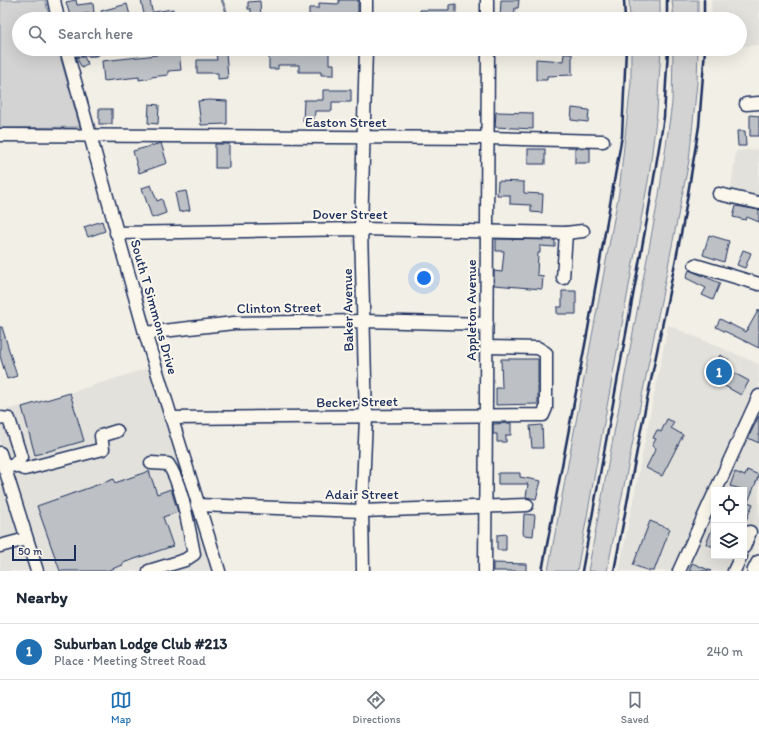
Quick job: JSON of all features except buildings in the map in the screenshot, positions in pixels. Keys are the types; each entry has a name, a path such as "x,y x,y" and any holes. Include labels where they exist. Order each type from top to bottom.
{"main road":[{"path":"755,571 759,563"}],"street":[{"path":"54,0 57,12"},
{"path":"366,0 366,12"},
{"path":"487,0 487,12"},
{"name":"South T Simmons Drive","path":"68,56 145,332 197,505 219,571"},
{"name":"Baker Avenue","path":"362,571 362,511 366,418 361,229 366,56"},
{"name":"Appleton Avenue","path":"485,571 488,56"},
{"path":"746,104 759,103"},
{"name":"Easton Street","path":"0,134 488,138 603,141"},
{"path":"719,194 759,203"},
{"name":"Dover Street","path":"116,232 361,229 486,230 566,233 583,231"},
{"path":"563,278 566,233"},
{"path":"695,265 759,284"},
{"name":"Clinton Street","path":"145,332 234,323 364,321 487,324"},
{"name":"Becker Street","path":"171,418 366,418 543,415 546,408 546,353 538,348 486,347"},
{"path":"717,487 759,396"},
{"path":"0,418 9,419 21,457 9,466"},
{"path":"9,466 25,469 103,449 101,436 117,431"},
{"path":"0,453 9,466 26,539 36,571"},
{"path":"149,571 185,560 194,554 186,514 173,471 168,464 151,463"},
{"name":"Adair Street","path":"197,505 362,511 527,506"},
{"path":"679,571 708,521 711,508"},
{"path":"0,546 26,539"},
{"path":"734,571 740,559"}],"shaded area":[{"path":"0,0 45,0 48,12 12,12 12,56 60,56 80,127 0,128"},
{"path":"629,0 660,0 660,12 630,12"},
{"path":"672,0 698,0 698,12 673,12"},
{"path":"711,0 759,0 759,45 747,46 747,12 712,12"},
{"path":"631,56 661,56 657,112 649,176 577,571 548,571 619,192 631,82"},
{"path":"673,56 698,56 697,83 689,161 607,571 588,571 659,195 672,103"},
{"path":"759,149 759,203 730,196 736,151"},
{"path":"668,325 759,364 759,529 744,571 619,571"},
{"path":"155,366 219,571 0,571 0,411 40,402"}],"waterway":[{"path":"222,0 226,12"}],"railway":[{"path":"624,0 625,12"},
{"path":"667,0 667,12"},
{"path":"704,0 704,12"},
{"path":"542,571 588,329 622,136 626,56"},
{"path":"582,571 647,220 664,117 668,56"},
{"path":"614,571 642,424 683,224 699,126 704,56"}],"place":[{"name":"Suburban Lodge Club #213","path":"719,372"}]}
